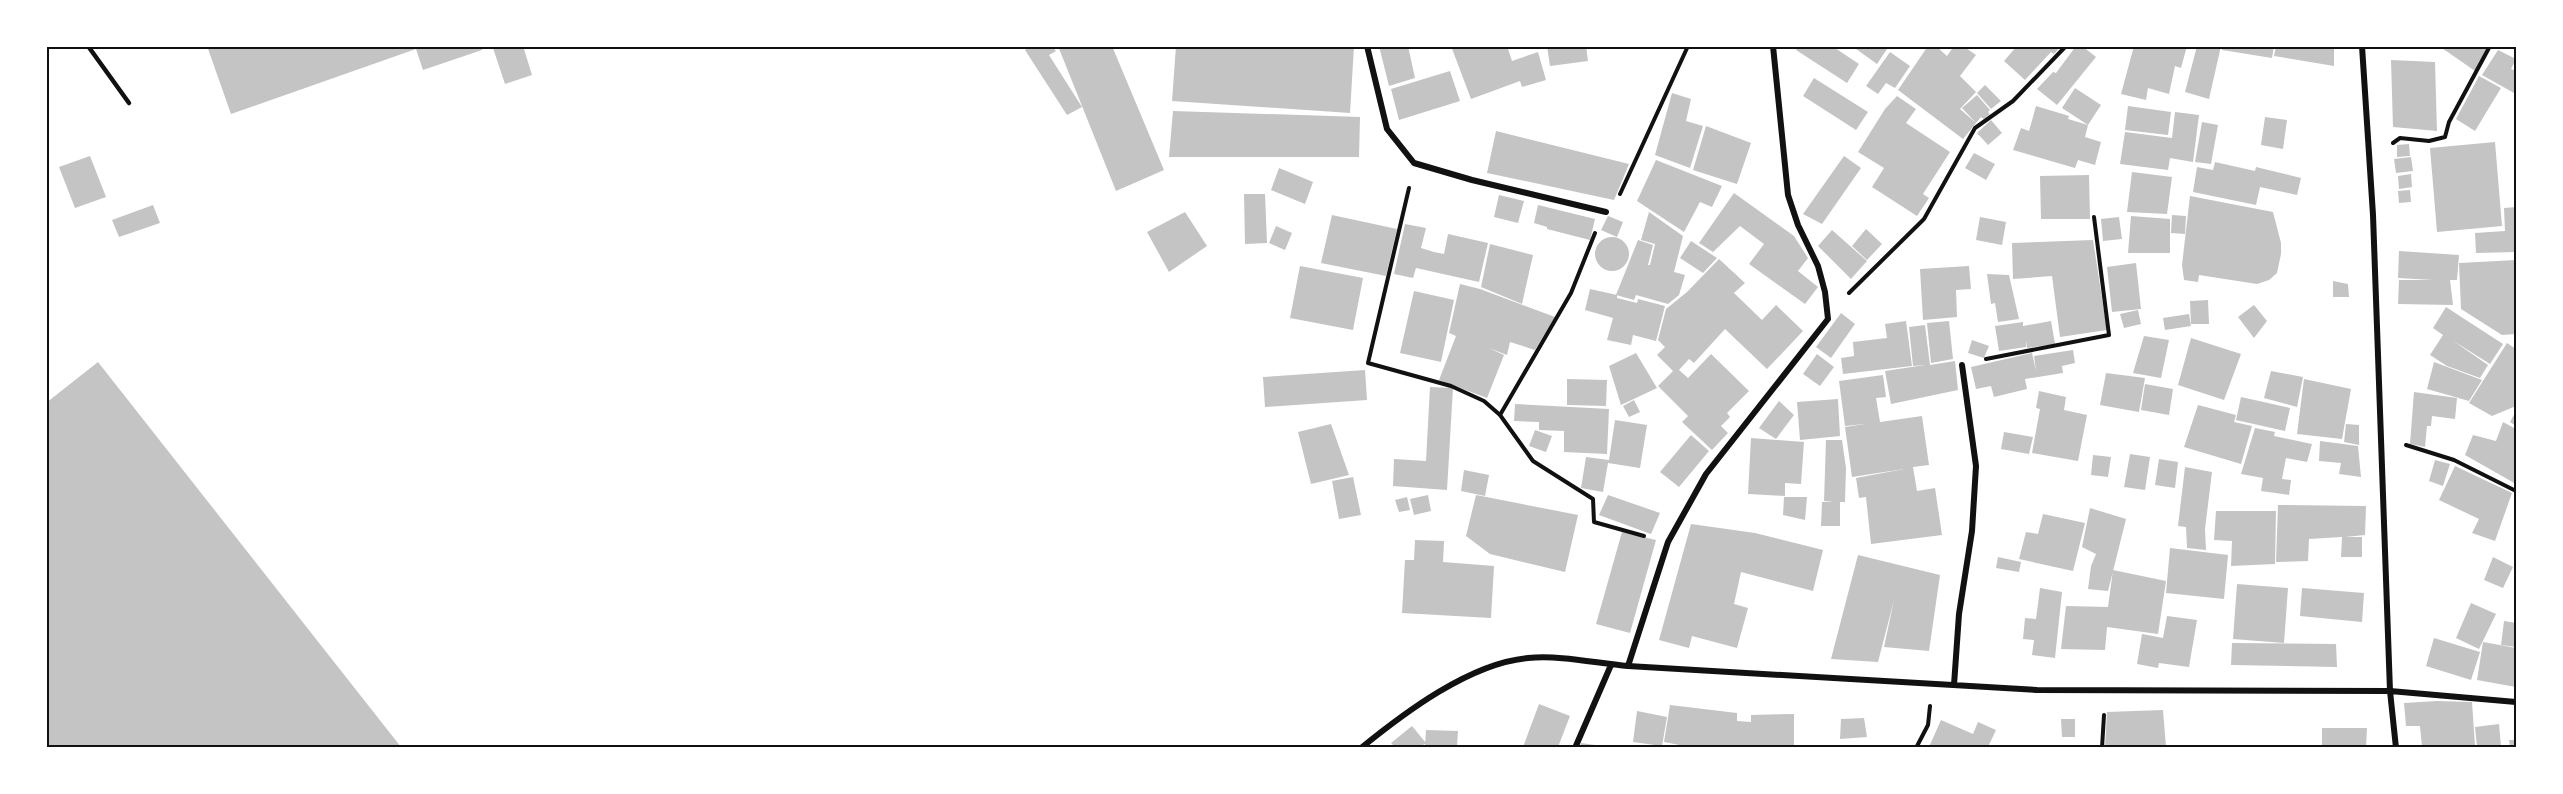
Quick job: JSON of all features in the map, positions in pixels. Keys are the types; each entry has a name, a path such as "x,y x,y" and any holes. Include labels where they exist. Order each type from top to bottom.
{"street":[{"path":"1367,46 1387,129 1414,163 1472,180 1606,212"},
{"path":"1628,666 1668,542 1706,474 1828,319 1818,266 1798,225 1788,195 1773,46"},
{"path":"2362,46 2373,215 2390,691 2396,747"},
{"path":"1954,685 1959,614 1972,531 1976,466 1962,365"},
{"path":"1360,747 1406,711 1480,670 1526,658 1563,658 1611,665 2037,690 2390,691 2517,702"},
{"path":"1575,747 1611,665"}],"lane":[{"path":"88,46 129,104"}],"path":[{"path":"1828,319 1846,296 1924,219 1975,128 2013,101 2066,46"},
{"path":"2368,159 2400,138 2429,141 2445,137 2449,122 2490,46"},
{"path":"1414,163 1368,363 1451,386 1484,401 1500,415 1533,462 1593,500 1594,522 1668,542"},
{"path":"1962,365 2109,335 2094,217"},
{"path":"2381,442 2413,446 2454,460 2517,491"},
{"path":"1916,747 1928,725 1933,683"},
{"path":"2102,747 2104,690"}],"building":[{"path":"207,46 481,46 482,50 423,70 416,49 231,114"},
{"path":"523,46 532,75 505,84 493,48"},
{"path":"1031,46 1052,46 1056,51 1049,55 1082,107 1067,115 1025,50"},
{"path":"1058,46 1112,46 1164,170 1116,191"},
{"path":"1176,46 1354,46 1350,113 1172,101"},
{"path":"1379,46 1408,46 1415,78 1389,86"},
{"path":"1451,46 1507,46 1512,61 1538,52 1546,80 1522,87 1520,81 1471,99"},
{"path":"1547,46 1586,46 1588,61 1550,66"},
{"path":"1798,46 1832,46 1859,64 1847,83 1796,50"},
{"path":"1852,46 1889,46 1877,64"},
{"path":"1928,46 1936,46 1947,56 1954,46 1963,46 1976,55 1960,76 1976,92 1960,109 1976,123 1963,139 1898,90"},
{"path":"2017,46 2061,46 2054,54 2051,52 2025,80 2004,61"},
{"path":"2076,46 2082,46 2096,57 2057,105 2037,89 2053,72 2056,73"},
{"path":"2134,46 2187,46 2181,68 2175,66 2169,94 2148,88 2146,100 2121,94"},
{"path":"2197,46 2221,46 2209,99 2185,92"},
{"path":"2223,46 2274,46 2272,58 2222,50"},
{"path":"2276,46 2334,46 2334,66 2274,56"},
{"path":"2439,46 2488,46 2475,71"},
{"path":"2498,50 2516,59 2511,69 2516,71 2514,93 2482,75"},
{"path":"1890,52 1910,66 1895,88 1886,83 1878,94 1866,86"},
{"path":"2391,60 2435,62 2437,131 2393,127"},
{"path":"1450,71 1460,101 1399,120 1391,89"},
{"path":"2479,76 2501,88 2475,131 2456,119"},
{"path":"1814,78 1868,112 1856,130 1803,96"},
{"path":"1985,85 2001,101 1991,109 1977,93"},
{"path":"2075,88 2101,105 2088,125 2062,108"},
{"path":"1672,93 1691,99 1686,121 1703,126 1690,168 1655,155"},
{"path":"1977,95 1990,110 1988,112 1990,114 1984,119 1981,117 1976,123 1962,108"},
{"path":"1897,96 1916,109 1906,123 1950,152 1923,194 1929,198 1917,216 1872,187 1884,168 1858,152 1885,109"},
{"path":"2036,106 2069,116 2068,119 2088,125 2085,137 2101,142 2095,165 2078,160 2075,168 2013,150 2021,128 2029,131"},
{"path":"2128,106 2171,112 2168,135 2125,130"},
{"path":"1173,111 1360,117 1359,157 1169,157"},
{"path":"2175,112 2199,115 2193,162 2170,158 2168,170 2120,164 2125,132 2172,138"},
{"path":"2265,117 2287,120 2283,149 2261,145"},
{"path":"1991,120 2002,133 1988,145 1977,133"},
{"path":"2202,122 2218,125 2211,164 2195,162"},
{"path":"1706,126 1751,143 1737,184 1693,170"},
{"path":"1496,131 1629,164 1614,200 1487,173"},
{"path":"2495,142 2502,226 2437,232 2430,148"},
{"path":"2409,144 2410,156 2397,157 2397,145"},
{"path":"1974,153 1995,164 1986,180 1965,168"},
{"path":"90,156 106,197 75,208 59,167"},
{"path":"1844,156 1861,168 1822,224 1803,214"},
{"path":"2411,157 2413,171 2396,173 2394,159"},
{"path":"1656,160 1722,186 1712,207 1700,202 1684,232 1637,201"},
{"path":"2215,162 2255,171 2256,167 2301,178 2297,195 2260,187 2256,205 2193,192 2197,167 2213,170"},
{"path":"1279,168 1313,182 1305,204 1271,190"},
{"path":"2132,172 2172,177 2167,214 2127,212"},
{"path":"2411,174 2412,187 2399,189 2398,176"},
{"path":"2089,175 2090,219 2041,219 2040,176"},
{"path":"2410,190 2411,202 2399,203 2398,191"},
{"path":"1734,193 1794,236 1808,258 1798,271 1818,287 1805,304 1749,264 1764,244 1740,226 1713,252 1699,243"},
{"path":"1244,194 1265,194 1267,243 1245,244"},
{"path":"1499,195 1524,201 1518,223 1494,217"},
{"path":"2190,196 2273,212 2281,243 2277,273 2269,280 2257,284 2199,275 2198,282 2184,280 2182,265"},
{"path":"153,205 160,223 119,237 112,220"},
{"path":"1538,205 1595,219 1590,240 1547,229 1547,227 1534,223"},
{"path":"2516,207 2516,252 2476,253 2475,233 2505,231 2504,208"},
{"path":"1185,212 1207,246 1169,272 1147,232"},
{"path":"1649,212 1683,236 1674,272 1685,275 1679,295 1668,304 1636,295 1634,300 1616,295 1638,240 1653,245 1648,265 1650,265 1655,244 1641,240"},
{"path":"1332,215 1397,229 1386,276 1321,263"},
{"path":"2172,215 2186,216 2185,234 2171,233"},
{"path":"1608,216 1623,222 1617,237 1601,230"},
{"path":"2131,216 2170,219 2170,253 2128,253"},
{"path":"1980,217 2006,222 2002,245 1976,240"},
{"path":"2119,217 2122,239 2103,241 2101,219"},
{"path":"1405,224 1426,228 1421,248 1434,252 1444,254 1448,234 1488,243 1479,282 1416,268 1413,278 1394,274"},
{"path":"1276,226 1292,233 1285,250 1269,243"},
{"path":"1866,229 1882,244 1867,260 1852,246"},
{"path":"1832,230 1867,261 1851,279 1818,246"},
{"path":"1612,237 1624,242 1629,254 1624,266 1612,271 1600,266 1595,254 1600,242"},
{"path":"2093,240 2107,330 2060,337 2052,276 2013,279 2012,243"},
{"path":"1691,241 1717,258 1703,273 1680,258"},
{"path":"1490,244 1533,255 1522,304 1481,287"},
{"path":"2399,251 2459,255 2457,280 2450,280 2453,305 2398,304 2399,280 2433,280 2398,278"},
{"path":"1719,259 1745,283 1734,293 1762,320 1776,305 1803,331 1767,369 1725,329 1694,363 1689,359 1679,370 1688,378 1711,354 1749,391 1727,413 1730,417 1721,426 1728,433 1712,450 1682,422 1688,416 1658,386 1673,371 1657,355 1665,347 1658,340 1666,309 1687,292"},
{"path":"2516,260 2516,334 2502,335 2461,309 2459,263"},
{"path":"2136,263 2141,309 2112,312 2107,267"},
{"path":"1300,266 1363,278 1353,330 1290,318"},
{"path":"1969,266 1971,289 1956,290 1957,317 1923,320 1920,269"},
{"path":"1987,274 2009,275 2019,319 1998,322 1995,303 1991,304"},
{"path":"2333,281 2348,284 2349,297 2333,297"},
{"path":"1460,284 1480,289 1555,317 1535,350 1510,342 1507,355 1489,348 1504,355 1487,398 1439,380 1456,336 1449,333"},
{"path":"1590,289 1617,295 1617,298 1637,303 1638,299 1665,306 1656,341 1633,335 1631,345 1607,340 1613,318 1585,310"},
{"path":"1414,291 1454,300 1441,362 1400,353"},
{"path":"2208,300 2209,324 2191,324 2190,301"},
{"path":"2254,305 2267,321 2254,338 2238,317"},
{"path":"2446,307 2503,344 2490,364 2452,340 2488,365 2480,378 2447,366 2430,355 2443,335 2433,328"},
{"path":"2138,310 2141,324 2124,328 2120,314"},
{"path":"1841,313 1855,324 1831,358 1816,347"},
{"path":"2189,314 2191,326 2165,330 2163,318"},
{"path":"1906,321 1912,366 1843,374 1841,358 1854,356 1853,342 1887,338 1885,324"},
{"path":"1949,321 1953,359 1931,363 1927,323"},
{"path":"2051,321 2055,344 2027,348 2026,340 2026,347 1999,351 1995,326 2023,322 2023,326"},
{"path":"1925,325 1930,365 1955,361 1958,390 1891,404 1885,371 1925,365 1913,366 1909,327"},
{"path":"2144,336 2169,340 2161,378 2133,373"},
{"path":"2191,338 2241,354 2224,400 2178,385"},
{"path":"1972,340 1989,346 1984,358 1968,353"},
{"path":"2507,343 2516,349 2516,406 2492,416 2469,403"},
{"path":"2073,350 2075,363 2062,366 2063,373 2025,379 2027,389 1994,397 1991,386 1976,389 1971,367 2032,353 2036,371 2034,356"},
{"path":"1636,353 1657,388 1621,405 1609,366"},
{"path":"1817,354 1834,367 1820,386 1803,374"},
{"path":"98,362 401,747 46,747 46,403"},
{"path":"2434,362 2482,380 2469,401 2427,389"},
{"path":"1365,370 1367,400 1265,407 1263,377"},
{"path":"2271,371 2303,377 2297,407 2264,398"},
{"path":"2106,373 2145,378 2139,412 2100,405"},
{"path":"1883,375 1886,397 1876,398 1880,422 1922,416 1929,465 1913,467 1917,491 1935,488 1942,535 1871,544 1866,497 1859,498 1856,478 1904,469 1852,477 1845,427 1865,424 1845,426 1839,381"},
{"path":"1567,379 1607,380 1606,406 1567,405"},
{"path":"2304,379 2351,389 2342,439 2297,434"},
{"path":"2145,384 2173,389 2169,415 2141,410"},
{"path":"1430,387 1453,388 1447,490 1393,486 1394,459 1426,461"},
{"path":"2039,391 2066,397 2064,410 2087,415 2078,461 2032,453 2040,409 2036,408"},
{"path":"2414,392 2457,398 2455,419 2432,416 2431,426 2427,426 2425,447 2410,444"},
{"path":"2241,397 2290,408 2285,431 2236,420"},
{"path":"1838,399 1840,436 1800,440 1797,402"},
{"path":"1634,400 1640,412 1629,417 1623,406"},
{"path":"1779,401 1794,415 1776,439 1759,428"},
{"path":"1515,404 1609,409 1607,454 1564,452 1564,431 1539,430 1539,422 1514,421"},
{"path":"2198,405 2236,415 2234,422 2252,426 2241,464 2184,447"},
{"path":"2516,411 2516,426 2510,422"},
{"path":"1615,420 1647,425 1640,468 1608,463 1603,492 1581,488 1586,457 1609,460"},
{"path":"2503,422 2516,429 2516,484 2465,455 2473,435 2496,441"},
{"path":"1331,424 1349,475 1311,484 1298,432"},
{"path":"2346,424 2359,425 2359,445 2344,442"},
{"path":"2255,428 2275,432 2274,436 2312,444 2307,462 2286,458 2282,479 2291,480 2289,495 2261,491 2263,478 2241,474"},
{"path":"1535,430 1552,436 1546,452 1529,446"},
{"path":"2004,432 2033,437 2029,454 2001,449"},
{"path":"1691,435 1709,451 1679,487 1660,472"},
{"path":"1751,438 1804,442 1801,484 1785,483 1785,496 1748,494"},
{"path":"1826,440 1842,440 1846,468 1845,502 1840,502 1840,526 1821,526 1822,502 1834,502 1824,501"},
{"path":"2320,441 2358,446 2361,477 2339,474 2341,463 2319,461"},
{"path":"2130,454 2150,457 2145,490 2124,487"},
{"path":"2093,455 2111,457 2108,477 2091,475"},
{"path":"2159,459 2178,462 2175,488 2155,485"},
{"path":"2435,460 2450,464 2443,486 2429,481"},
{"path":"2455,466 2512,493 2495,541 2472,533 2479,519 2439,500"},
{"path":"2185,467 2212,472 2205,529 2206,550 2187,548 2186,527 2178,526"},
{"path":"1464,470 1489,475 1485,496 1461,491"},
{"path":"1353,477 1361,515 1339,519 1332,481"},
{"path":"1428,495 1431,511 1414,515 1410,499"},
{"path":"1476,495 1578,515 1565,572 1490,554 1466,536"},
{"path":"1608,495 1660,513 1651,534 1599,515"},
{"path":"1407,497 1410,510 1399,512 1395,500"},
{"path":"1784,497 1807,497 1805,520 1783,515"},
{"path":"2278,505 2366,506 2365,535 2345,537 2362,537 2362,557 2341,557 2342,537 2309,539 2308,561 2276,562"},
{"path":"2090,508 2126,519 2108,591 2088,589 2091,566 2096,554 2082,547"},
{"path":"2216,511 2276,511 2275,564 2231,566 2232,541 2214,540"},
{"path":"2043,514 2085,523 2073,571 2019,559 2026,532 2038,534"},
{"path":"1691,524 1755,533 1823,550 1813,591 1741,572 1734,604 1748,608 1737,648 1692,636 1689,648 1659,640"},
{"path":"1622,532 1656,540 1630,633 1596,624"},
{"path":"1415,540 1444,541 1443,562 1494,566 1491,618 1402,613 1405,560 1414,560"},
{"path":"2170,548 2228,555 2224,599 2166,593"},
{"path":"1858,555 1940,575 1929,651 1884,647 1894,600 1878,662 1831,659"},
{"path":"1998,557 2021,562 2019,572 1996,568"},
{"path":"2493,557 2513,567 2503,588 2484,580"},
{"path":"2113,570 2166,581 2158,634 2107,627 2105,650 2061,649 2066,606 2108,607"},
{"path":"2237,584 2288,588 2284,643 2233,639"},
{"path":"2040,588 2062,592 2055,658 2032,655 2034,640 2023,639 2025,618 2036,619"},
{"path":"2302,588 2364,593 2362,622 2300,616"},
{"path":"2471,603 2496,614 2479,649 2456,638"},
{"path":"2167,616 2197,620 2189,667 2159,663 2158,668 2137,664 2142,634 2163,638"},
{"path":"2504,621 2516,623 2516,647 2501,645"},
{"path":"2434,638 2480,652 2471,680 2426,666"},
{"path":"2483,642 2516,648 2516,687 2477,680"},
{"path":"2232,643 2336,644 2337,667 2231,665"},
{"path":"2472,702 2475,746 2422,747 2420,726 2406,726 2404,703"},
{"path":"1539,704 1570,716 1558,747 1523,747"},
{"path":"1670,705 1737,713 1737,721 1751,722 1751,715 1794,714 1794,747 1690,747 1664,742"},
{"path":"2163,710 2166,747 2105,747 2107,712"},
{"path":"1637,711 1667,717 1662,746 1633,742"},
{"path":"1864,718 1867,737 1840,739 1841,719"},
{"path":"2061,719 2075,719 2075,737 2062,737"},
{"path":"1941,720 1973,734 1978,722 1996,730 1988,747 1929,747"},
{"path":"2499,724 2501,747 2477,747 2475,727"},
{"path":"1412,726 1426,743 1420,747 1395,747 1391,743"},
{"path":"2322,728 2367,728 2366,747 2322,747"},
{"path":"1426,730 1458,731 1457,747 1425,747"},
{"path":"2509,740 2516,740 2516,747 2510,747"},
{"path":"1581,743 1602,746 1602,747 1580,747"}]}
